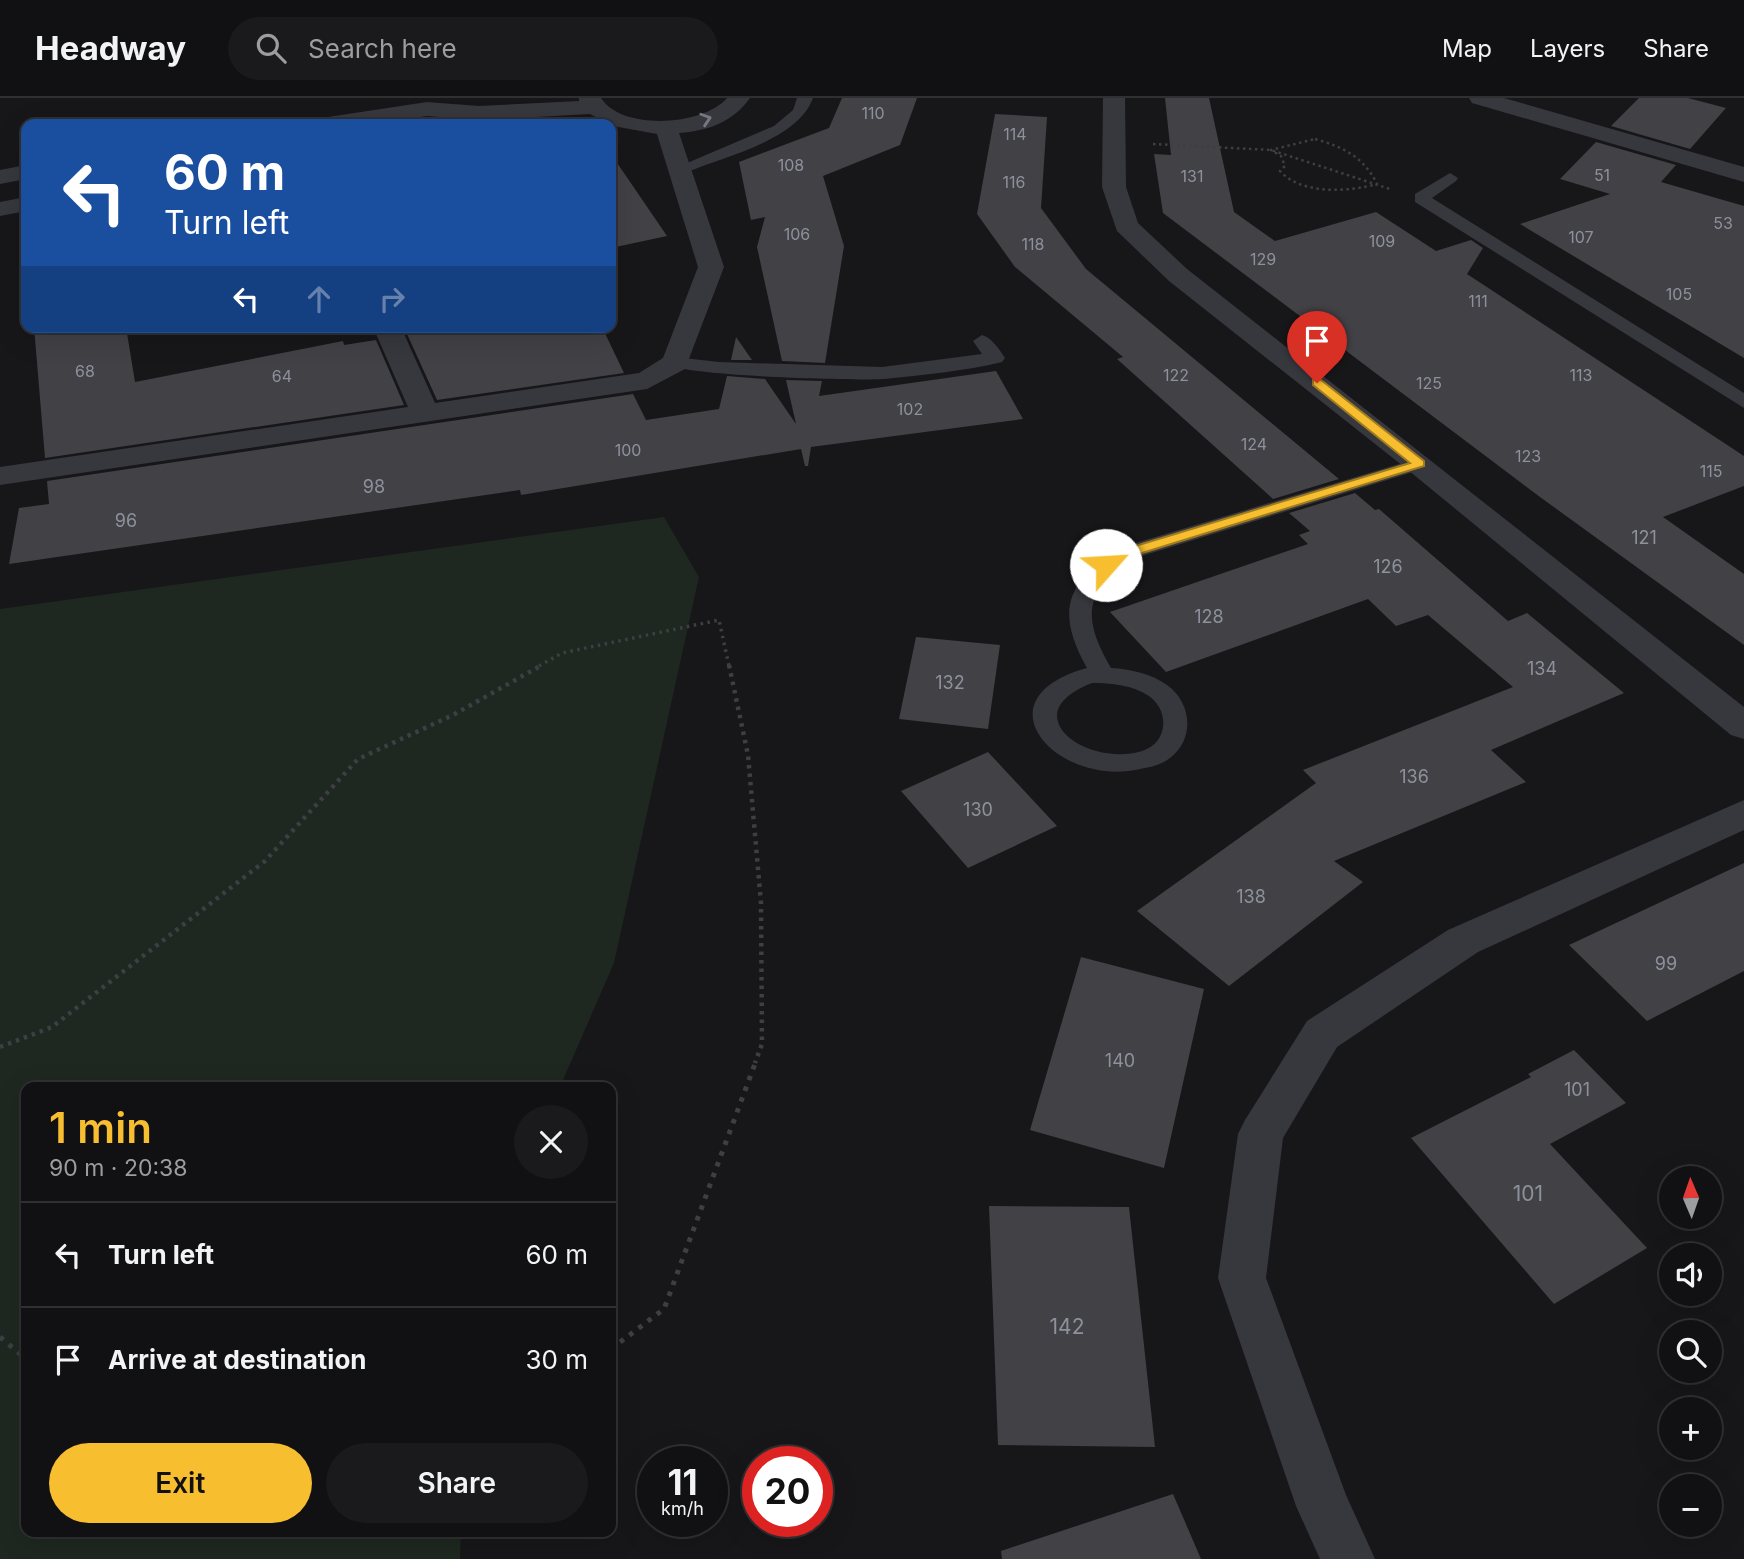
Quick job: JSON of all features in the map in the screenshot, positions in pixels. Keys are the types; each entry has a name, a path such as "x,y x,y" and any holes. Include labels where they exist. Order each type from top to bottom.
{"street":[{"path":"616,121 666,127 699,122 723,113 739,98"},
{"path":"1114,98 1114,187 1126,226 1178,275 1419,464 1744,726"},
{"path":"1480,98 1744,175"},
{"path":"361,119 426,109 469,119 592,102 598,113 612,119"},
{"path":"0,476 426,415 647,380 675,363 711,267 666,127"},
{"path":"0,177 21,173"},
{"path":"0,209 21,205"},
{"path":"390,333 426,415"},
{"path":"1348,1559 1323,1506 1242,1278 1261,1134 1322,1034 1462,941 1744,814"}],"lane":[{"path":"681,169 780,129 800,112 805,98"},
{"path":"1450,178 1421,198 1744,402"},
{"path":"675,363 780,370 900,372 995,358 982,341"},
{"path":"1103,674 1085,645 1077,615 1086,587 1106,565 1137,550 1419,464"},
{"path":"1103,674 1128,677 1150,686 1173,709 1176,727 1174,736 1154,757 1130,764 1104,765 1079,757 1051,736 1046,728 1044,710 1052,694 1079,677 1103,674"}],"path":[{"path":"1271,150 1315,139 1342,146 1363,160 1377,184"},
{"path":"1116,142 1271,150 1421,198"},
{"path":"1271,150 1282,156 1284,166 1280,171 1287,179 1300,185 1323,184 1355,190 1377,184"},
{"path":"0,1046 52,1027 265,861 358,759 453,715 562,653 719,620 748,755 761,903 762,1044 664,1309 616,1345"},
{"path":"0,1337 21,1355"}],"shaded area":[{"path":"664,517 699,577 614,963 562,1082 21,1082 21,1537 461,1537 460,1559 0,1559 0,609"}],"building":[{"path":"842,98 917,98 900,145 823,176 844,246 825,363 782,361 757,247 765,217 751,220 739,162 829,128"},
{"path":"1165,98 1209,98 1234,212 1275,241 1376,212 1436,251 1471,240 1483,248 1467,274 1744,456 1744,486 1663,517 1744,574 1744,645 1540,497 1163,213 1154,154 1171,155"},
{"path":"1639,98 1688,98 1726,108 1690,149 1611,126"},
{"path":"995,114 1047,117 1041,208 1086,269 1339,479 1273,499 1117,359 1123,357 1015,267 977,214"},
{"path":"1596,142 1676,165 1661,182 1744,206 1744,358 1520,224 1610,194 1560,179"},
{"path":"616,161 667,236 616,247"},
{"path":"35,333 127,333 135,382 343,341 344,345 376,340 404,405 45,458"},
{"path":"605,333 624,373 437,400 407,334"},
{"path":"736,337 752,360 731,360"},
{"path":"996,371 1023,419 811,447 808,466 805,466 801,449 521,495 520,490 9,564 19,508 49,504 47,481 633,394 646,420 719,409 727,376 765,379 796,424 786,380 822,381 819,396"},
{"path":"1355,493 1375,510 1379,509 1508,621 1527,613 1624,693 1491,750 1526,782 1334,861 1363,882 1229,986 1137,911 1316,783 1303,770 1513,687 1428,615 1396,626 1368,599 1166,672 1110,612 1308,544 1299,535 1310,531 1289,513"},
{"path":"916,637 1000,645 988,729 899,719"},
{"path":"988,752 1057,826 968,868 901,791"},
{"path":"1744,863 1744,971 1647,1021 1569,945"},
{"path":"1081,957 1204,989 1164,1168 1030,1130"},
{"path":"1574,1050 1626,1103 1550,1144 1647,1248 1554,1304 1411,1138 1531,1077 1528,1074"},
{"path":"989,1206 1129,1207 1155,1447 998,1445"},
{"path":"1173,1494 1201,1559 1002,1559 1001,1551"}],"route":[{"path":"1106,565 1137,550 1419,464 1317,383"}]}
